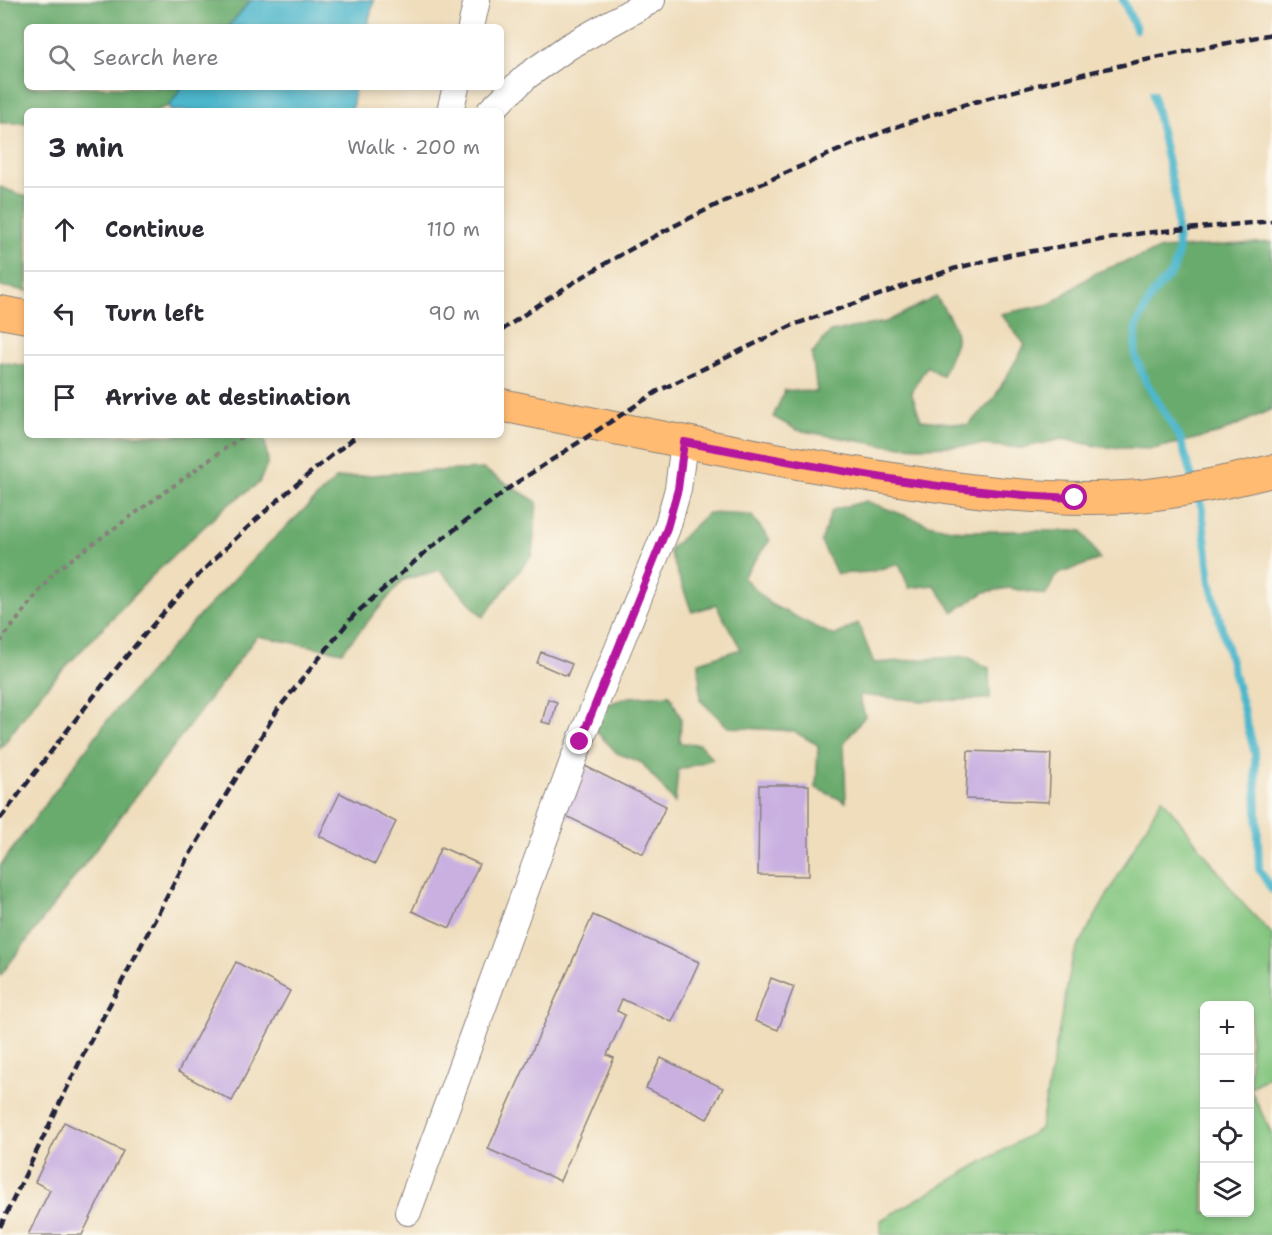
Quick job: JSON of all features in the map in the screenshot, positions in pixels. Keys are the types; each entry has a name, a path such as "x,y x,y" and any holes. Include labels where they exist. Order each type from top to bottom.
{"main road":[{"path":"0,312 24,316"},
{"path":"504,406 684,442 921,484 1014,496 1125,497 1183,490 1272,471"}],"street":[{"path":"472,24 477,0"},
{"path":"493,108 527,76 568,47 652,0"},
{"path":"451,108 455,90"},
{"path":"408,1212 580,742 667,528 678,489 684,442"}],"path":[{"path":"0,642 56,571 240,438"}],"green space":[{"path":"0,0 251,0 231,24 24,24 24,90 180,90 169,106 163,108 24,108 24,123 0,123"},
{"path":"0,187 24,196 24,290 0,286"},
{"path":"1272,242 1272,409 1220,433 1153,449 1102,447 1063,439 1021,448 984,445 921,447 881,445 797,430 773,417 785,390 817,392 812,354 830,332 886,322 936,297 952,323 956,343 942,376 927,366 911,392 921,420 968,425 993,400 1025,345 1001,314 1050,304 1095,273 1161,249"},
{"path":"0,362 24,366 24,438 264,438 268,462 259,483 225,507 152,576 42,692 0,749"},
{"path":"483,469 537,502 532,555 483,617 440,570 403,580 342,652 257,636 0,976 0,866 109,718 197,618 264,548 337,478"},
{"path":"866,501 928,524 961,531 1082,531 1100,559 1056,575 1046,595 1009,588 985,592 953,612 934,585 909,588 899,564 869,572 837,574 821,542 832,510"},
{"path":"708,513 751,515 770,540 743,577 770,604 834,636 858,623 874,663 966,656 989,668 990,699 923,701 859,695 865,716 844,743 846,802 816,788 818,745 793,731 728,727 700,700 699,662 741,649 716,605 692,612 669,550"},
{"path":"670,695 681,718 680,743 699,744 713,759 678,770 675,803 642,763 617,753 595,730 605,705 629,697"},
{"path":"1162,798 1244,905 1272,934 1272,1074 1254,1085 1254,1001 1200,1001 1200,1217 1254,1217 1254,1097 1272,1135 1272,1235 881,1235 881,1220 1040,1129 1073,956"}],"water":[{"path":"251,0 374,0 368,24 231,24"},
{"path":"180,90 355,90 352,108 169,108"}],"building":[{"path":"541,652 572,664 567,676 537,663"},
{"path":"548,699 557,702 551,724 542,722"},
{"path":"968,751 1051,754 1049,802 966,799"},
{"path":"585,766 666,806 643,854 562,814"},
{"path":"759,785 809,785 809,876 758,875"},
{"path":"340,793 396,822 375,864 319,836"},
{"path":"441,847 479,864 450,928 412,911"},
{"path":"593,915 699,962 672,1022 622,999 617,1011 625,1015 607,1055 614,1058 560,1181 488,1149"},
{"path":"236,962 290,991 232,1101 178,1072"},
{"path":"771,978 794,987 778,1030 755,1021"},
{"path":"661,1058 723,1088 707,1119 646,1088"},
{"path":"64,1122 123,1151 82,1235 28,1235 50,1190 35,1182"}],"waterway":[{"path":"1123,0 1136,29"},
{"path":"1153,94 1176,200 1178,253 1173,271 1152,295 1136,327 1135,356 1146,382 1180,438 1193,481"},
{"path":"1198,495 1202,509 1210,582 1255,754 1259,869 1272,890"}],"railway":[{"path":"504,329 573,283 649,239 766,182 882,132 952,109 1042,84 1272,34"},
{"path":"0,1227 83,1055 187,859 278,709 354,615 429,549 513,485 658,391 793,325 953,269 1009,255 1143,233 1272,221"},
{"path":"0,819 107,679 176,599 263,513 354,438"}],"route":[{"path":"580,742 667,528 678,489 684,442 921,484 1014,496 1075,498"}]}
